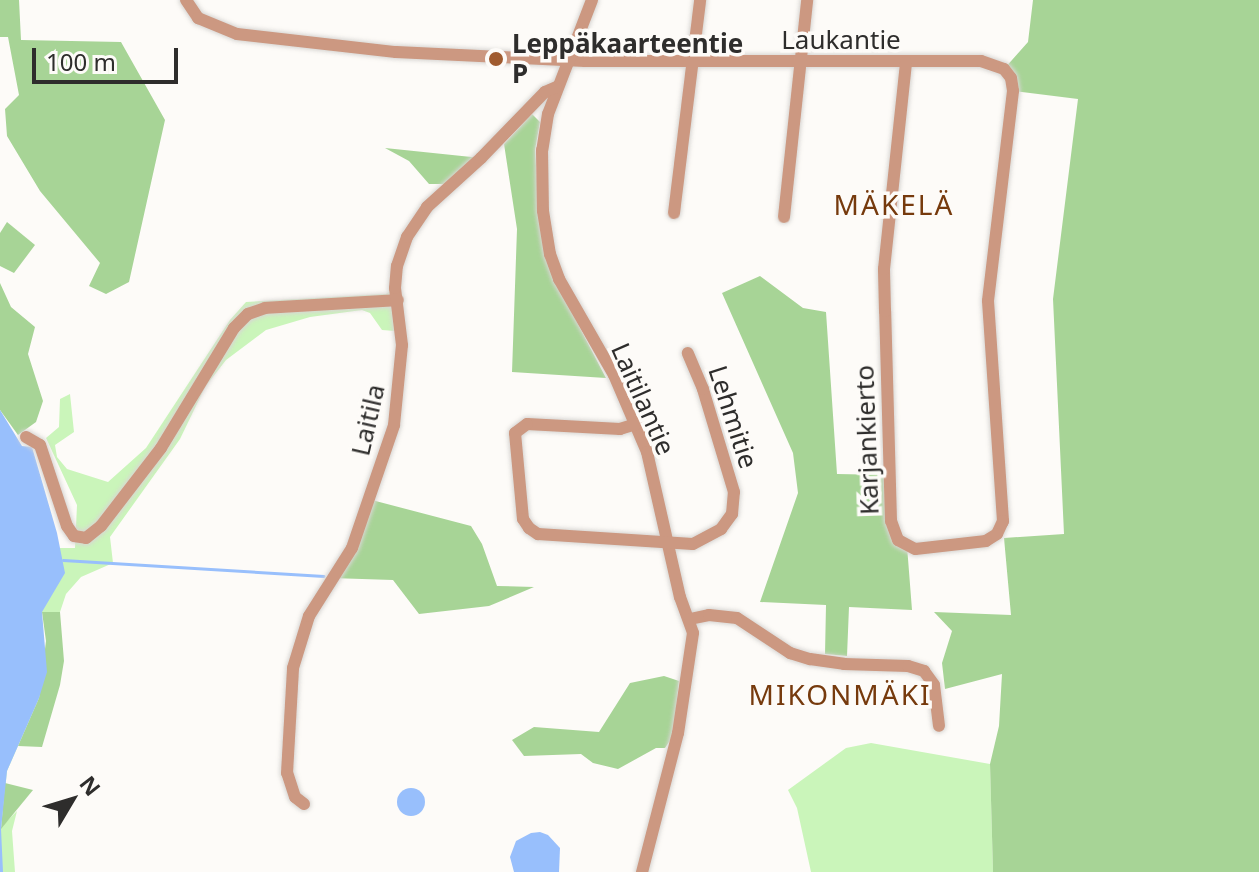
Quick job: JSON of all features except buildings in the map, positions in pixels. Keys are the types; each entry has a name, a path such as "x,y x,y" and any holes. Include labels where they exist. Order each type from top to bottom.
{"street":[{"name":"Laukantie","path":"186,0 198,18 210,26 237,34 396,52 569,60 981,61 1004,69 1011,78"},
{"name":"Laitilantie","path":"592,0 556,87 542,150 543,211 550,254 559,279 614,375 647,452 680,597 693,633 678,733 642,872"},
{"path":"674,213 700,0"},
{"path":"784,217 807,0"},
{"name":"Karjankierto","path":"906,62 884,283 891,521 898,540 915,549 986,541 997,534 1003,521 988,301 1013,91 1011,78"},
{"name":"Laitila","path":"304,804 295,797 287,773 293,668 309,616 352,548 394,425 402,345 397,266 407,237 427,207 481,158 545,92 556,87"},
{"path":"26,437 40,445 67,526 74,536 86,538 101,526 161,448 234,328 248,314 265,308 398,300"},
{"name":"Lehmitie","path":"668,542 693,544 708,539 721,529 735,504 703,389 688,353"},
{"path":"636,424 620,429 527,424 515,433 523,519 538,534 668,542"},
{"path":"690,619 709,615 737,618 790,653 810,659 844,664 908,666 924,671 934,685 939,726"}],"green space":[{"path":"0,0 19,0 21,40 121,42 165,120 129,282 106,294 89,286 100,263 40,191 7,136 5,109 19,95 8,37 0,37"},
{"path":"1033,0 1259,0 1259,872 993,872 990,764 999,726 1002,674 945,689 942,663 952,631 934,612 1011,615 1004,538 1064,534 1053,299 1078,99 1013,91 1004,69 1028,42"},
{"path":"532,114 540,122 535,150 539,213 556,282 606,378 512,372 517,229 504,144"},
{"path":"385,148 481,158 451,184 429,184 409,161"},
{"path":"7,222 35,245 14,273 0,266 0,233"},
{"path":"760,276 803,308 826,312 837,474 889,475 891,521 907,546 912,610 849,607 847,656 825,654 826,605 760,602 798,493 793,453 722,293"},
{"path":"0,283 11,307 35,327 28,354 43,401 36,422 18,435 0,410"},
{"path":"395,288 395,331 382,330 370,313 362,310 310,317 266,330 226,360 205,387 180,439 110,537 113,563 81,577 66,594 60,612 42,612 39,698 7,771 1,827 17,811 12,831 15,872 0,872 0,634 23,548 75,548 77,505 46,438 59,427 60,399 70,394 74,432 55,445 57,457 67,469 108,482 146,448 230,320 246,302 386,294"},
{"path":"368,499 471,526 482,544 497,586 534,587 489,606 419,614 393,580 331,578 352,548"},
{"path":"42,612 60,612 64,661 60,685 42,747 18,746 39,698 46,641"},
{"path":"664,676 679,681 673,736 665,748 656,748 618,769 593,763 581,754 524,756 512,740 534,727 599,732 630,683"},
{"path":"871,743 990,764 993,872 811,872 797,808 788,790 846,748"},
{"path":"5,783 33,790 1,829"}],"water":[{"path":"0,410 22,446 32,447 65,573 42,612 47,672 7,771 1,829 3,872 0,872"},
{"path":"411,788 421,792 425,802 421,812 411,816 401,812 397,802 401,792"},
{"path":"540,832 548,835 560,848 559,872 514,872 510,857 516,841"}],"waterway":[{"path":"63,560 324,576"}],"place":[{"name":"Leppäkaarteentie P","path":"496,59"}],"district":[{"name":"MÄKELÄ","path":"894,204"},
{"name":"MIKONMÄKI","path":"840,694"}]}
